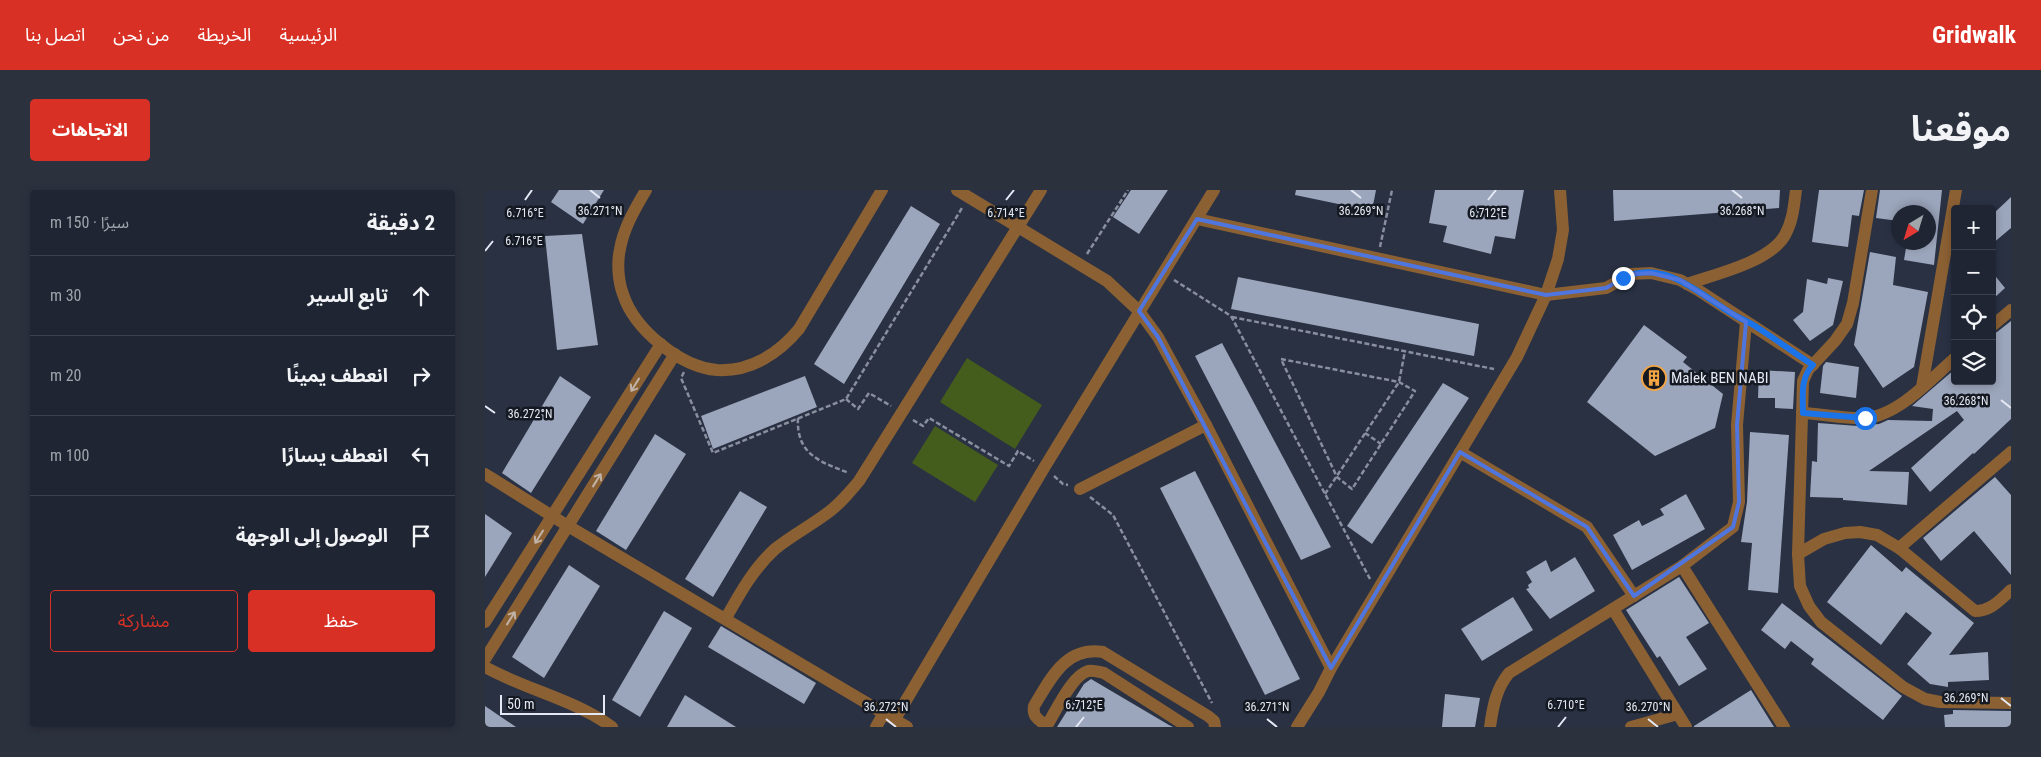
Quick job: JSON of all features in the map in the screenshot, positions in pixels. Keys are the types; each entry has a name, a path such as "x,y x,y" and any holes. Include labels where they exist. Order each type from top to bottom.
{"street":[{"path":"646,190 625,226 619,250 619,275 623,295 633,315 647,332 661,344 690,362 717,370 751,365 772,355 786,344 799,329 882,190"},
{"path":"957,190 1080,264 1119,291 1139,311 1158,337 1206,424 1331,668"},
{"path":"726,618 748,580 762,562 776,548 828,514 846,497 861,477 1041,190"},
{"path":"876,727 889,716 1214,190"},
{"path":"1297,727 1376,591 1508,372 1546,295 1558,259 1563,230 1561,190"},
{"path":"1687,284 1749,262 1779,245 1792,220 1796,190"},
{"path":"1871,190 1853,303 1847,324 1835,341 1808,370 1803,381 1798,554 1800,586 1809,606 1821,622 1903,687 1925,699 1940,702 2011,703"},
{"path":"1922,387 1956,190"},
{"path":"1197,219 1546,295 1606,288 1631,274 1651,272 1665,275 1687,284 1813,365"},
{"path":"1996,323 2011,310"},
{"path":"1490,727 1493,704 1500,684 1509,673 1682,566 1733,527 1739,502 1737,425 1747,322"},
{"path":"485,622 661,344"},
{"path":"485,659 675,354"},
{"path":"1803,413 1865,418 1881,414 1900,405 1951,362"},
{"path":"1080,489 1206,424"},
{"path":"1460,452 1587,527 1634,596"},
{"path":"1899,548 2011,452"},
{"path":"485,474 568,526 907,727"},
{"path":"1798,554 1825,539 1845,533 1860,532 1877,535 1899,548 1975,610 1983,611 1992,607 2011,590"},
{"path":"1682,566 1784,727"},
{"path":"1613,609 1686,727"},
{"path":"1188,727 1104,673 1096,671 1080,676 1047,726 1036,718 1033,712 1034,706 1062,665 1075,654 1090,650 1103,652 1208,716 1214,724"},
{"path":"485,667 499,676 577,707 612,727"},
{"path":"1631,727 1678,714"}],"path":[{"path":"1080,264 1128,190"},
{"path":"1377,258 1392,190"},
{"path":"690,362 681,378 713,453 846,399 968,197"},
{"path":"1162,273 1231,316 1508,372"},
{"path":"1231,316 1376,591"},
{"path":"1325,494 1399,382 1405,351"},
{"path":"1281,359 1399,382 1415,391 1352,489 1337,477 1281,359"},
{"path":"846,399 858,409 869,393 923,426 929,418 1009,466 1018,451 1063,484 1080,489 1113,515 1216,711 1214,724"},
{"path":"798,418 800,438 806,450 825,464 861,477"},
{"path":"1365,434 1381,444"}],"highlighted area":[{"path":"1197,219 1546,295 1606,288 1631,274 1651,273 1680,280 1746,322 1737,425 1739,502 1733,527 1634,596 1587,527 1460,452 1331,668 1158,337 1139,311"}],"green space":[{"path":"967,358 1042,405 1015,449 940,402"},
{"path":"935,426 998,465 975,502 912,463"}],"building":[{"path":"559,190 604,190 583,224 551,202"},
{"path":"1131,190 1168,190 1139,234 1113,217"},
{"path":"1296,190 1376,190 1372,211 1295,195"},
{"path":"1435,190 1524,190 1515,239 1495,236 1491,254 1443,242 1447,226 1429,223"},
{"path":"1613,190 1780,190 1779,208 1614,221"},
{"path":"1819,190 1864,190 1859,216 1852,215 1848,247 1812,242"},
{"path":"1880,190 1942,190 1936,246 1936,205 1891,205 1891,220 1876,218"},
{"path":"2011,197 2011,228 1996,241 1996,211"},
{"path":"911,206 940,224 844,384 814,364"},
{"path":"582,234 598,345 557,350 545,236"},
{"path":"1906,250 1936,250 1934,265 1904,260"},
{"path":"1870,252 1896,257 1893,285 1928,292 1914,367 1883,388 1854,345"},
{"path":"1238,277 1479,324 1474,356 1231,309"},
{"path":"1996,277 2005,288 1996,296"},
{"path":"1828,278 1843,281 1833,325 1810,341 1793,320 1803,312 1807,279 1827,284"},
{"path":"2011,321 2011,419 1974,454 1930,492 1911,468 1964,420 1957,411 1869,471 1909,472 1907,505 1843,500 1843,498 1810,497 1812,461 1817,462 1818,423 1858,426 1879,424 1888,420 1932,421 1933,409 1912,406 1951,372 1951,385 1996,385 1997,332"},
{"name":"Malek BEN NABI","path":"1644,325 1687,357 1683,362 1723,394 1715,428 1655,456 1587,402"},
{"path":"1222,343 1331,547 1301,560 1195,356"},
{"path":"1826,362 1859,367 1856,398 1820,393 1823,366"},
{"path":"1759,370 1795,372 1793,409 1775,408 1775,398 1758,398"},
{"path":"560,376 591,397 531,493 502,473"},
{"path":"805,376 817,407 713,449 701,416"},
{"path":"1443,383 1469,398 1372,544 1347,526"},
{"path":"1750,432 1789,435 1778,593 1748,590 1752,543 1741,542 1747,502"},
{"path":"655,434 686,454 626,550 596,531"},
{"path":"1195,471 1300,679 1265,695 1160,488"},
{"path":"1995,477 2011,495 2011,575 1974,531 1941,561 1923,538"},
{"path":"740,491 767,507 713,597 685,579"},
{"path":"1686,494 1705,529 1632,570 1613,535 1639,520 1642,526 1664,515 1660,509"},
{"path":"485,514 512,533 485,577"},
{"path":"1871,545 1902,572 1906,567 1974,623 1949,655 1988,652 1989,680 1948,682 1948,687 1930,684 1907,664 1932,633 1906,612 1881,645 1827,602"},
{"path":"1575,557 1595,591 1550,619 1526,589 1529,588 1528,585 1532,582 1526,572 1546,560 1551,572"},
{"path":"569,565 600,586 544,678 512,657"},
{"path":"1679,577 1709,623 1686,637 1707,669 1679,686 1660,656 1657,658 1626,610"},
{"path":"1513,597 1533,630 1482,661 1461,629"},
{"path":"1782,603 1902,696 1883,720 1811,664 1814,659 1791,641 1785,649 1761,630"},
{"path":"664,611 692,628 640,717 612,700"},
{"path":"721,626 816,683 804,704 708,647"},
{"path":"1091,679 1173,727 1057,727 1084,684"},
{"path":"1751,690 1774,727 1694,727 1694,726"},
{"path":"1445,694 1480,698 1475,727 1442,727"},
{"path":"685,695 736,727 667,727"},
{"path":"485,706 516,727 485,727"},
{"path":"1953,710 2011,711 2011,727 1945,727 1944,715 1953,714"}],"place":[{"name":"Malek BEN NABI","path":"1654,378"}],"route":[{"path":"1623,278 1631,274 1651,272 1680,280 1698,290 1728,312 1757,328 1813,365 1808,370 1803,381 1803,413 1865,418"}]}
